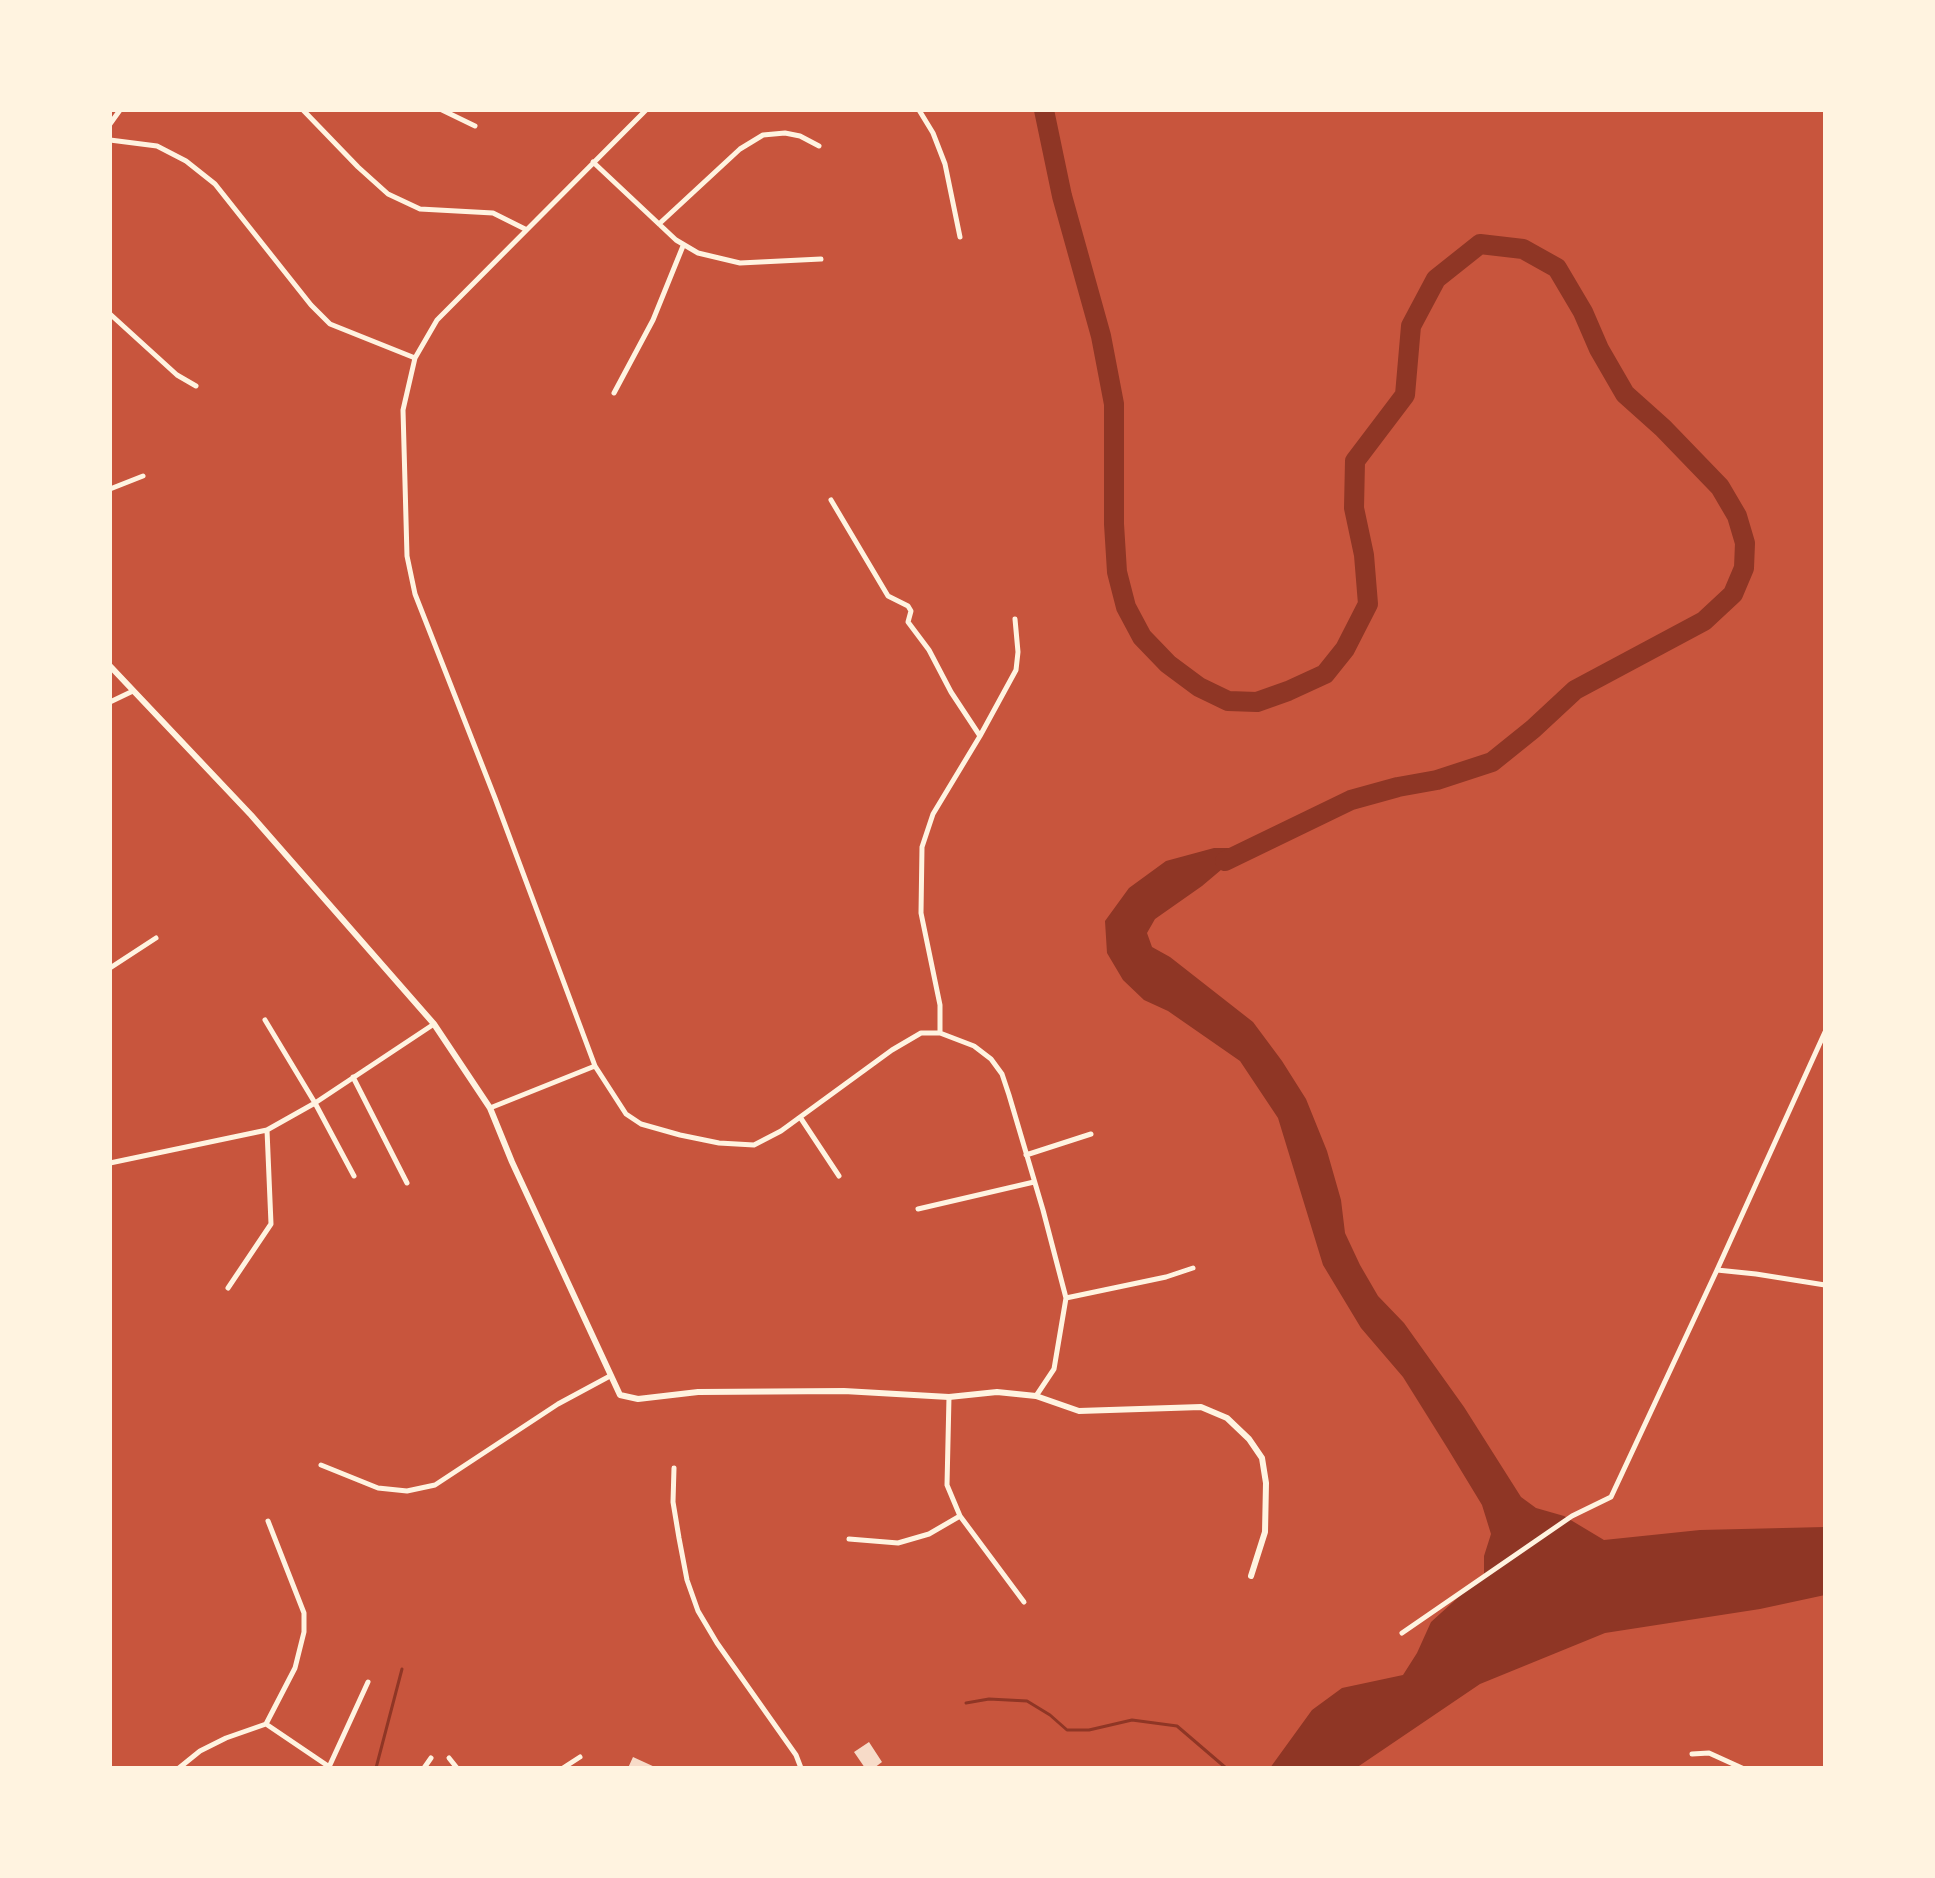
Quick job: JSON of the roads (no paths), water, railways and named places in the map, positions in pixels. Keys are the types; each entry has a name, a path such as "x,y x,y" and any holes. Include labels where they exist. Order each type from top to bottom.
{"street":[{"path":"110,124 120,110"},
{"path":"303,110 388,194 420,209 493,213 525,229"},
{"path":"442,110 475,126"},
{"path":"646,110 437,320 415,358 403,410 407,556 415,594 595,1066 626,1114 641,1124 680,1135 719,1143 754,1145 921,1033 940,1033 974,1046 991,1059 1002,1074 1066,1298 1054,1369 1036,1396"},
{"path":"919,110 933,133 945,164 960,237"},
{"path":"659,224 740,149 763,135 785,133 800,136 819,146"},
{"path":"110,140 157,146 186,161 215,184 311,305 330,324 415,358"},
{"path":"593,162 683,246 698,253 740,263 821,259"},
{"path":"614,393 653,320 683,246"},
{"path":"110,314 177,375 196,386"},
{"path":"110,489 143,476"},
{"path":"831,500 888,596 908,606 911,611 908,622 929,650 951,692 980,736"},
{"path":"940,1033 940,1005 921,913 922,847 933,814 1016,670 1015,619"},
{"path":"110,666 251,815 434,1024 490,1108 620,1395 638,1399 698,1392 844,1391 949,1397 997,1392 1036,1396 1079,1411 1201,1407 1227,1418 1249,1439 1262,1458 1266,1483 1265,1532 1251,1576"},
{"path":"110,702 133,691"},
{"path":"110,968 156,938"},
{"path":"265,1020 354,1176"},
{"path":"110,1163 267,1130 315,1103 434,1024"},
{"path":"1402,1633 1572,1516 1611,1497 1825,1032"},
{"path":"490,1108 595,1066"},
{"path":"353,1077 407,1183"},
{"path":"800,1117 839,1176"},
{"path":"228,1288 271,1224 267,1130"},
{"path":"1026,1155 1091,1134"},
{"path":"918,1209 1034,1182"},
{"path":"1066,1298 1166,1277 1193,1268"},
{"path":"1717,1270 1825,1285"},
{"path":"321,1465 378,1488 407,1491 435,1485 558,1404 610,1376"},
{"path":"949,1397 947,1485 960,1516 1024,1602"},
{"path":"674,1468 673,1502 679,1538 687,1580 698,1611 796,1755 801,1768"},
{"path":"849,1539 898,1543 929,1534 960,1516"},
{"path":"179,1768 200,1751 266,1724 295,1668 304,1632 304,1613 268,1521"},
{"path":"266,1724 330,1768 368,1682"},
{"path":"1692,1754 1709,1753 1742,1768"},
{"path":"563,1768 580,1757"},
{"path":"424,1768 431,1758"},
{"path":"449,1758 457,1768"}],"waterway":[{"path":"1044,110 1062,196 1101,336 1114,404 1114,524 1117,572 1126,607 1142,637 1168,664 1199,687 1228,701 1257,702 1325,674 1345,649 1368,604 1364,555 1354,508 1355,461 1405,395 1411,326 1436,279 1480,244 1523,249 1557,268 1625,394 1720,487 1737,516 1745,543 1744,568 1733,594 1704,621 1575,690 1492,762 1437,780 1351,800 1225,861"},
{"path":"376,1768 402,1669"},
{"path":"966,1703 989,1699 1027,1701 1067,1730 1089,1730 1132,1720 1177,1726 1226,1768"}]}
